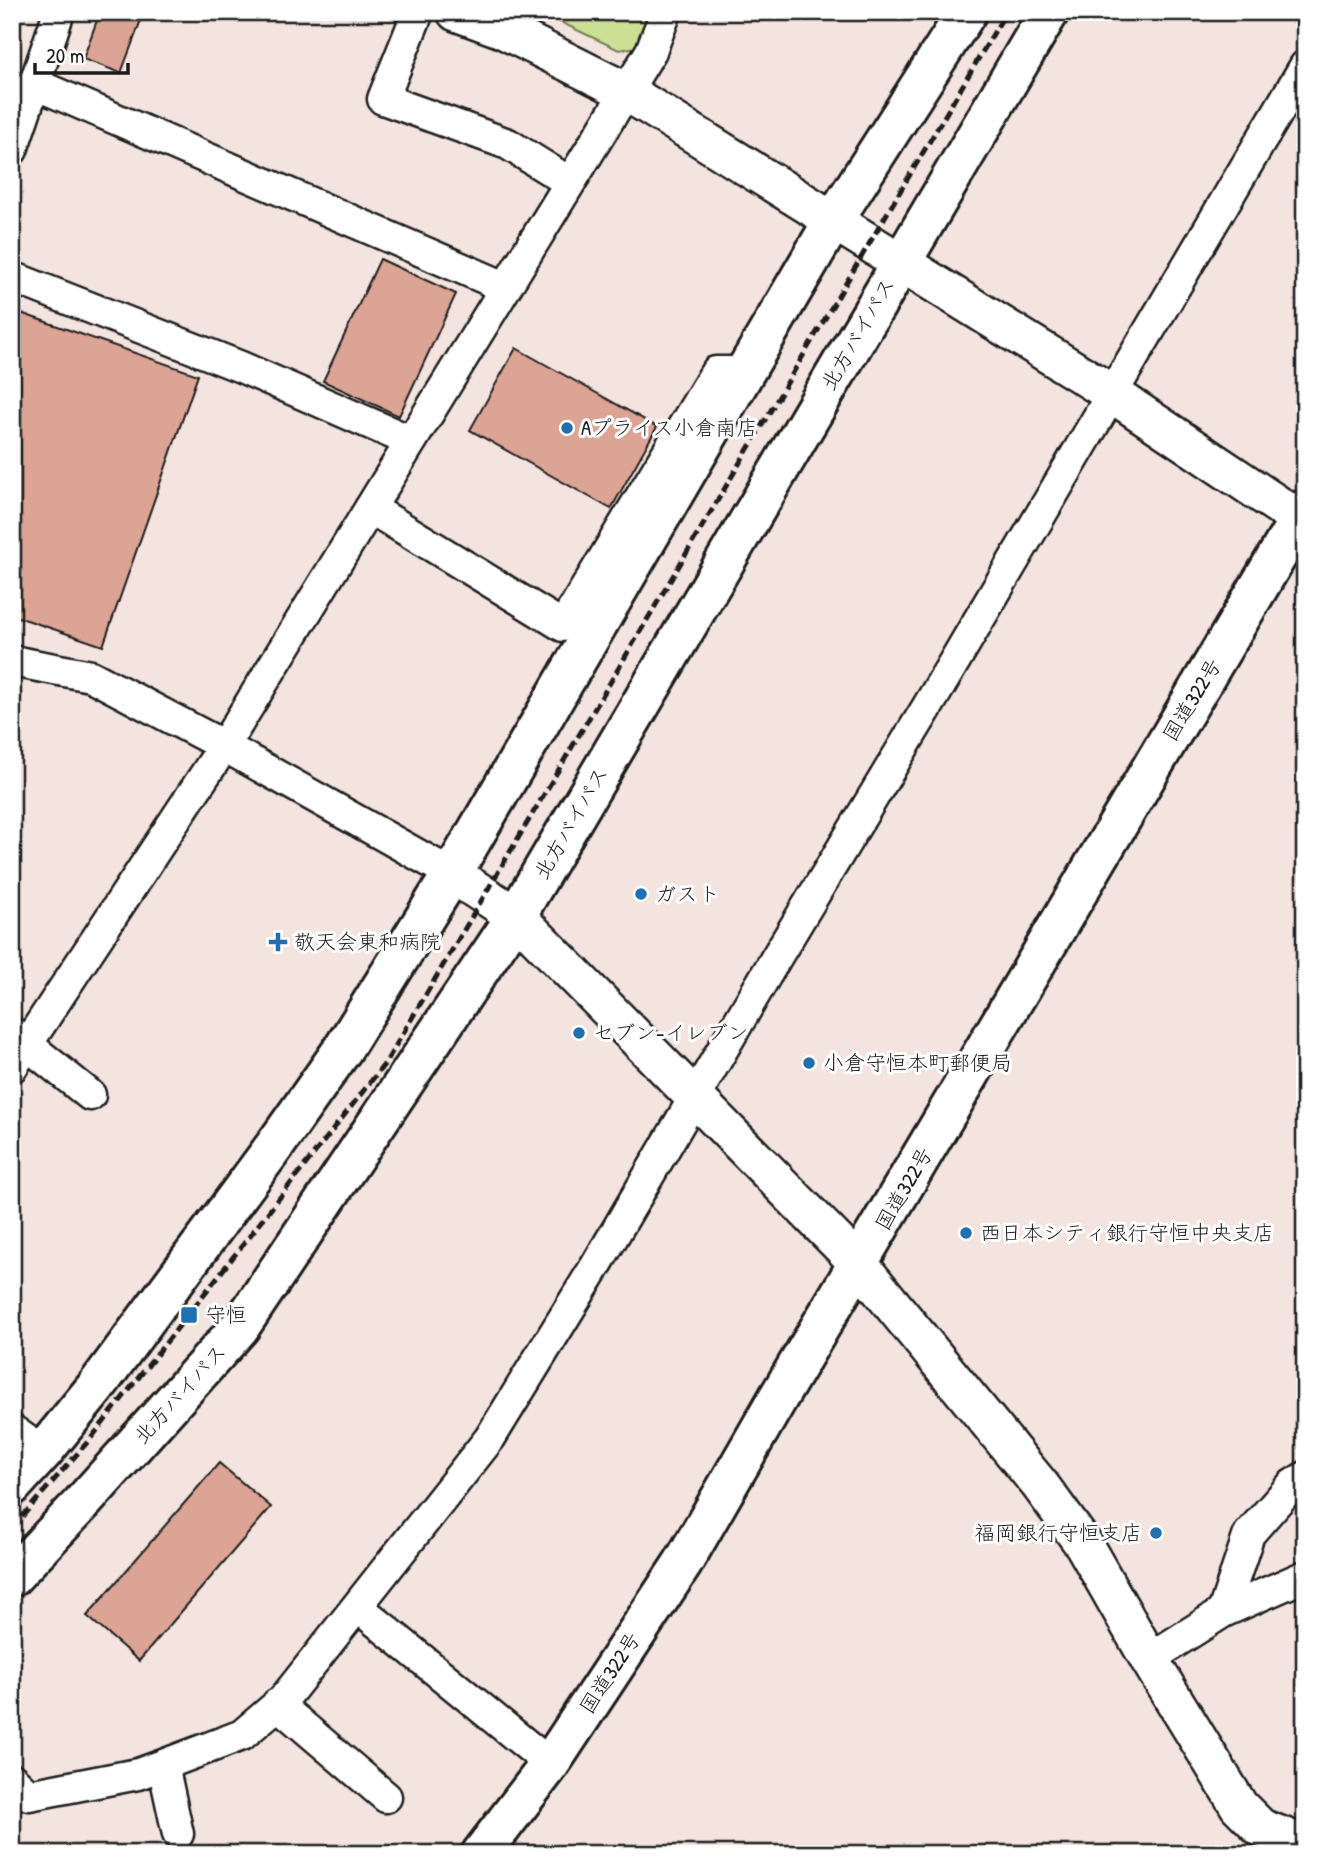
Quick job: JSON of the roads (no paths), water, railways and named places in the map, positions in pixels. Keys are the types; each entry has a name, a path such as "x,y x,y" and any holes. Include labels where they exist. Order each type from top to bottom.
{"highway":[{"path":"12,1486 96,1387 336,1060 452,874 833,221 967,12"},
{"name":"北方バイパス","path":"12,1577 240,1326 516,916 1049,12"},
{"name":"国道322号","path":"481,1854 550,1765 683,1563 1303,517"}],"street":[{"path":"12,150 59,12"},
{"path":"418,12 383,99 508,144 569,182"},
{"path":"456,12 502,29 625,91 1111,393 1303,517"},
{"path":"90,1096 18,1048 224,746 651,51 666,12"},
{"path":"12,1779 29,1795 138,1774 242,1735 277,1704 358,1607 490,1438 597,1265 1305,66"},
{"path":"35,84 505,287"},
{"path":"12,277 241,367 410,441"},
{"path":"370,508 563,626 716,372 745,372"},
{"path":"12,661 91,676 224,746 452,874 516,916 859,1264 1040,1485 1084,1545 1149,1660 1239,1806 1261,1828 1300,1846"},
{"path":"12,1430 43,1452"},
{"path":"1223,1612 1249,1534 1292,1485 1305,1477"},
{"path":"1149,1660 1223,1612 1305,1576"},
{"path":"358,1607 550,1765"},
{"path":"277,1704 386,1797"},
{"path":"163,1765 178,1834"}],"railway":[{"path":"12,1528 92,1437 386,1062 1006,12"}],"place":[{"name":"Aプライス小倉南店","path":"567,428"},
{"name":"ガスト","path":"641,894"},
{"name":"敬天会東和病院","path":"278,942"},
{"name":"セブン-イレブン","path":"579,1033"},
{"name":"小倉守恒本町郵便局","path":"809,1063"},
{"name":"西日本シティ銀行守恒中央支店","path":"966,1233"},
{"name":"守恒","path":"189,1315"},
{"name":"福岡銀行守恒支店","path":"1156,1533"}]}
